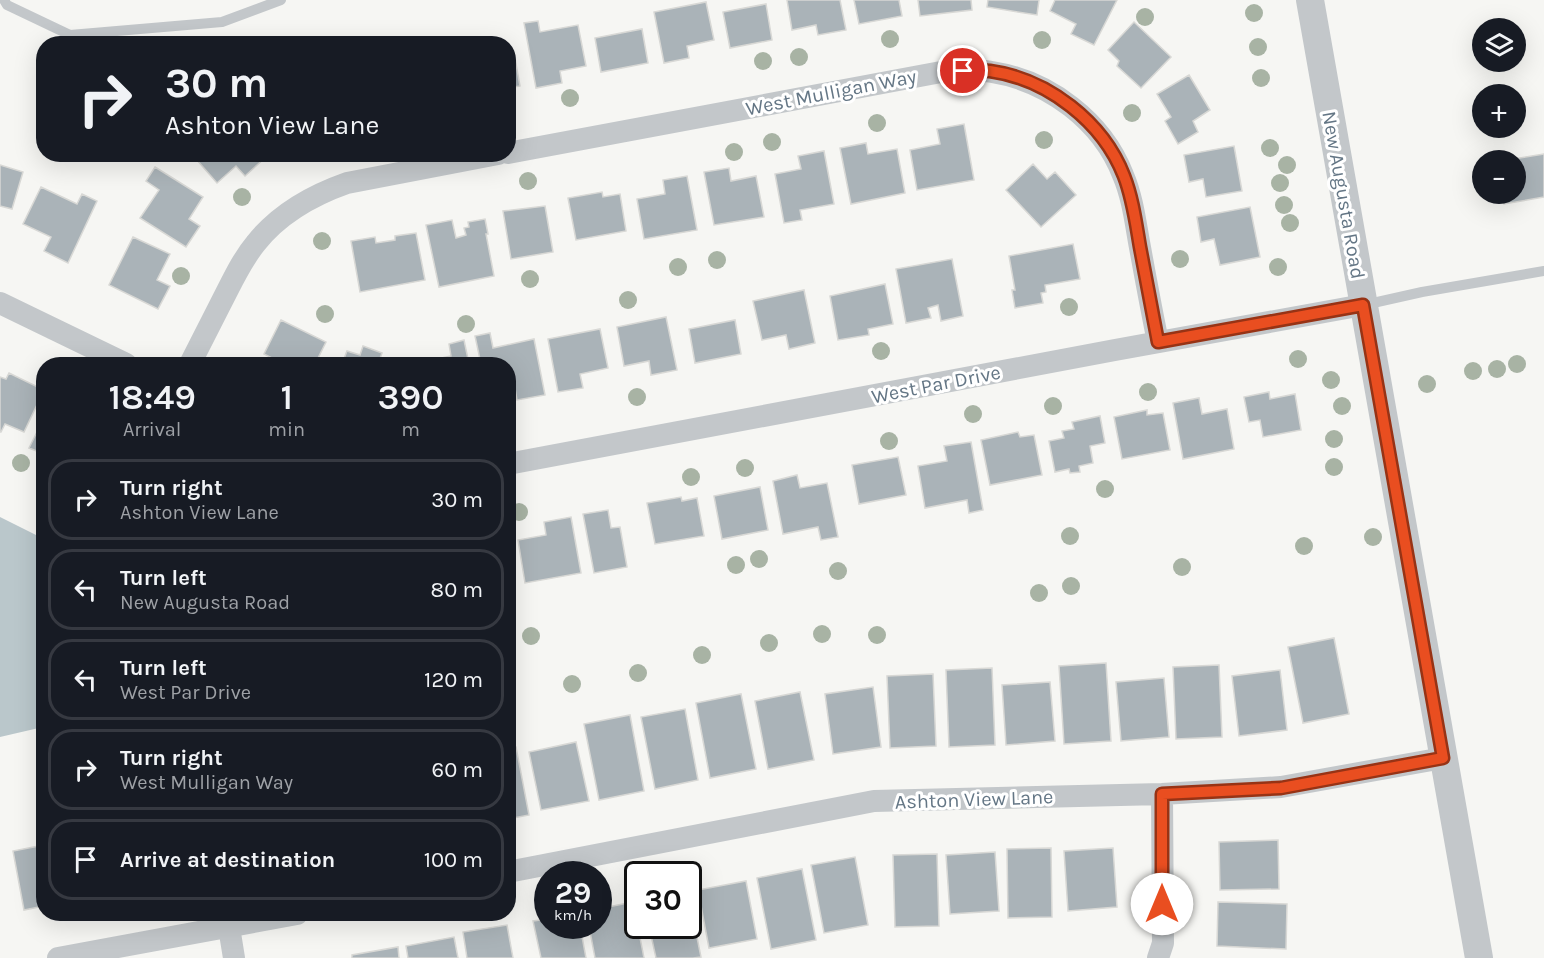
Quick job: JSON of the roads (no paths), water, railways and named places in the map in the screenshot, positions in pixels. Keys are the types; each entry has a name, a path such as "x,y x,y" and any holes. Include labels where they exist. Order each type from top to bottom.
{"street":[{"name":"New Augusta Road","path":"1310,0 1479,958"},
{"name":"West Mulligan Way","path":"516,152 941,72 989,71 1009,75 1038,86 1059,97 1076,110 1091,125 1116,160 1124,176 1132,203 1158,342"},
{"path":"194,357 244,259 257,241 292,209 328,189 347,183 456,162"},
{"path":"0,303 112,357"},
{"name":"West Par Drive","path":"516,462 1363,305"},
{"name":"Ashton View Lane","path":"516,870 874,801 1162,794 1281,788 1443,758"},
{"path":"1158,958 1162,943 1162,794"},
{"path":"58,958 260,921"},
{"path":"229,927 234,958"}],"lane":[{"path":"4,0 7,5 70,35 222,22 281,0"},
{"path":"1363,305 1422,292 1544,271"}]}
